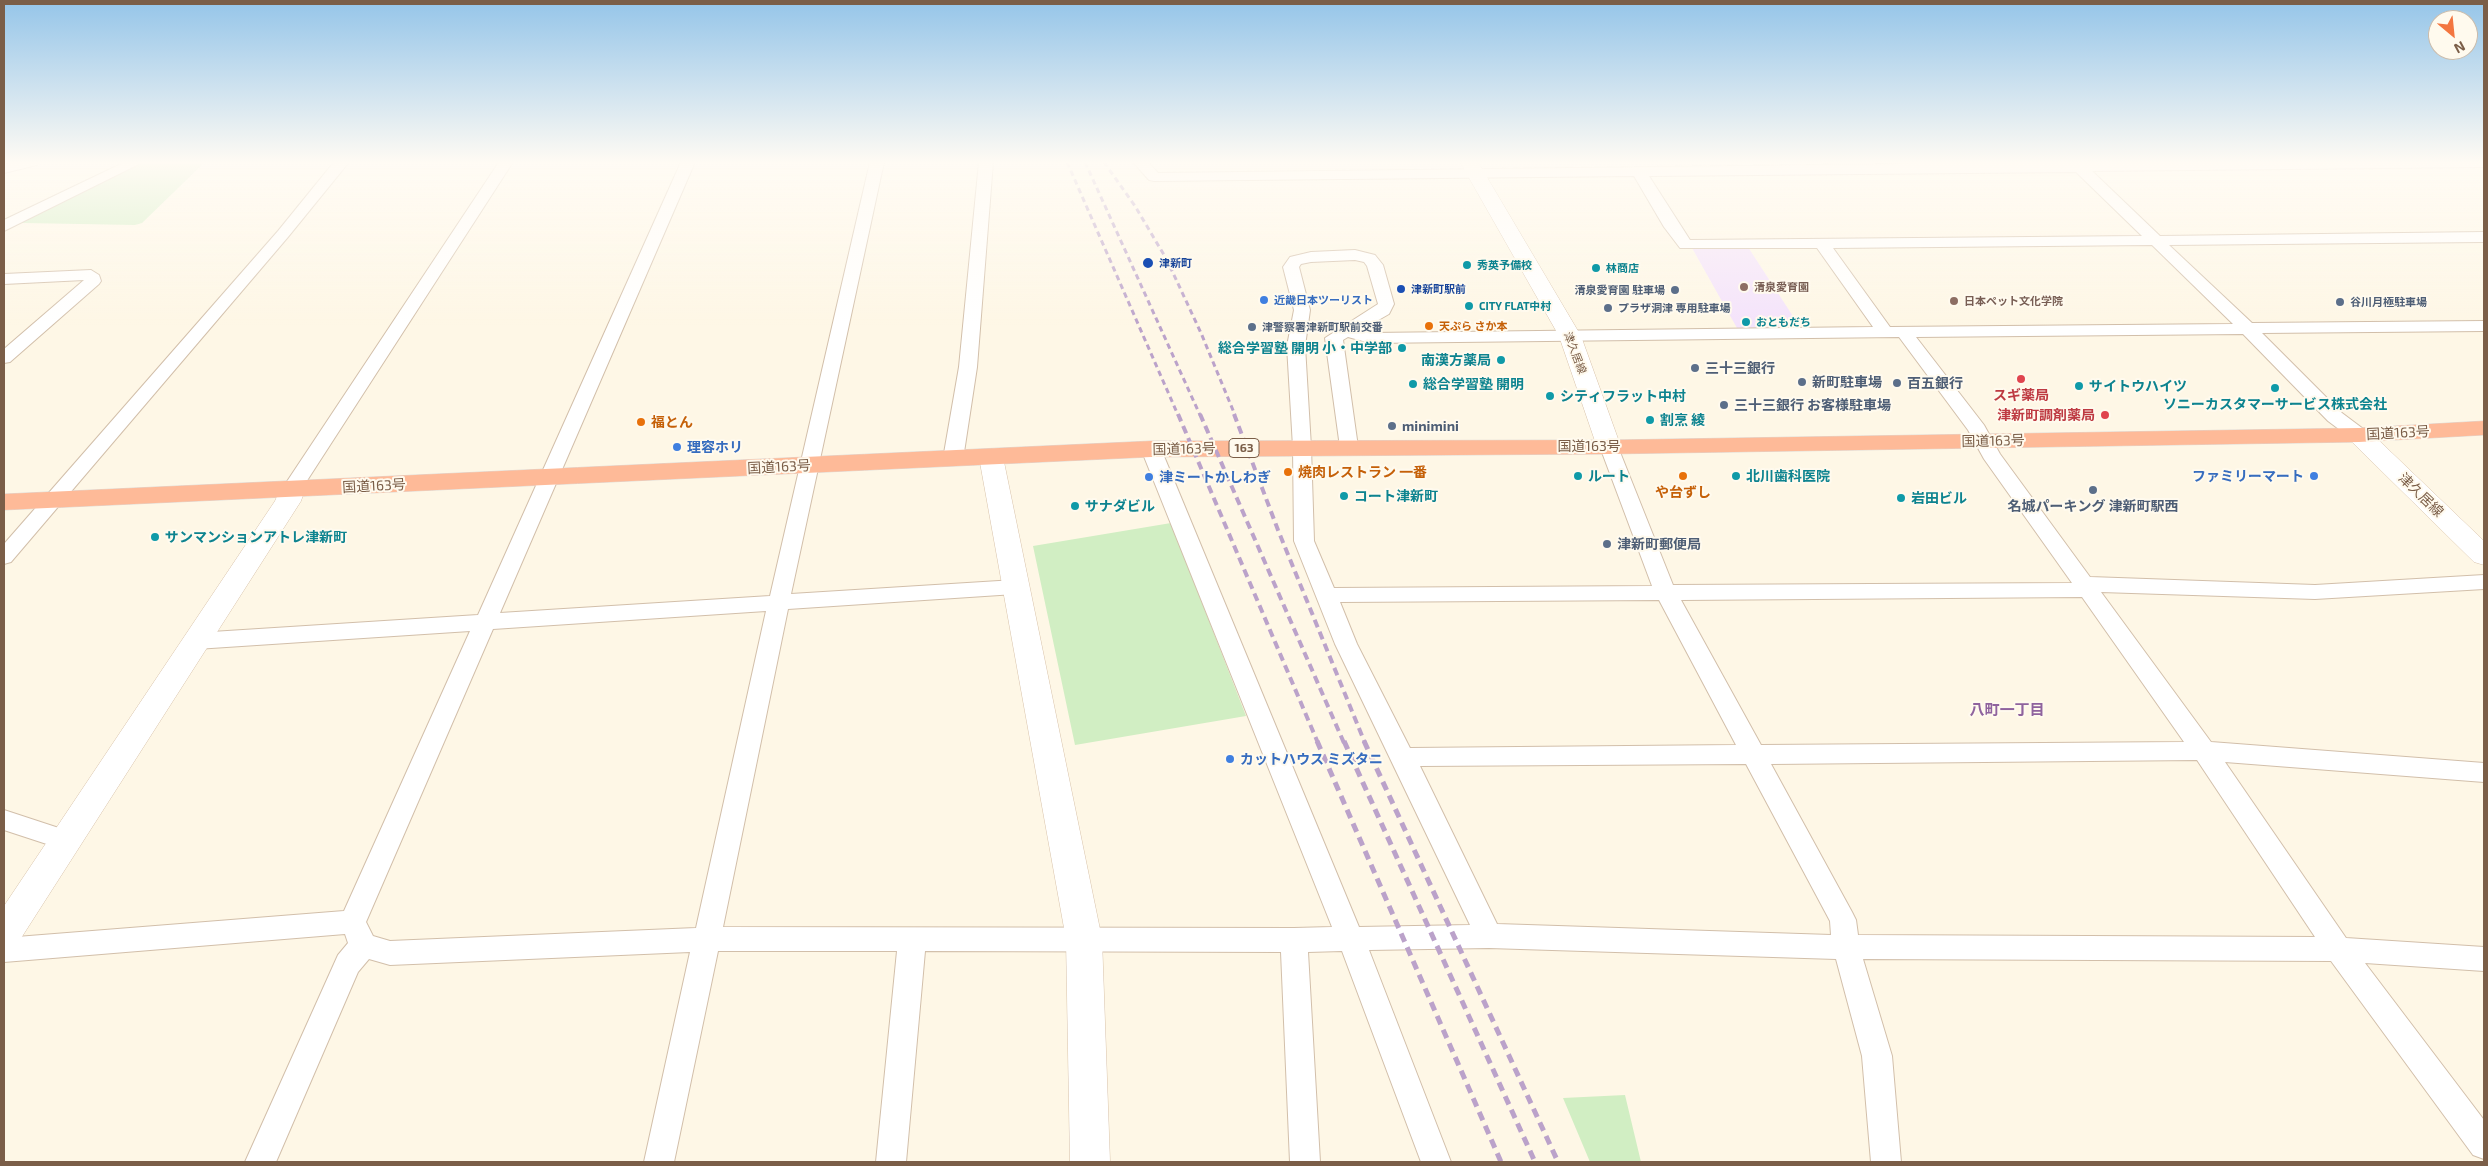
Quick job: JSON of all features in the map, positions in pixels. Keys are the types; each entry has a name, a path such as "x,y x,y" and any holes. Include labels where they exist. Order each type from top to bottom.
{"highway":[{"name":"国道163号","path":"4,502 1151,449 1609,447 2359,434 2484,428"}],"street":[{"path":"4,226 24,216"},
{"path":"4,557 296,216"},
{"path":"4,935 288,502 292,489 470,216"},
{"path":"260,1162 348,964 358,934 484,622 664,216"},
{"path":"659,1162 808,466 865,216"},
{"path":"953,459 968,367 981,216"},
{"name":"津久居線","path":"1500,216 1570,336 1609,447"},
{"path":"1665,216 1686,245 2484,236"},
{"path":"2131,216 2335,418 2359,434"},
{"path":"1821,243 1885,333"},
{"path":"1349,447 1334,338 1383,310 1386,304 1375,265 1369,258 1354,254 1296,260 1292,267 1302,310 1296,346 1302,447 1304,541 1346,644 1489,936"},
{"path":"4,279 91,275 93,281 4,358"},
{"path":"1346,330 1370,338 2484,326"},
{"path":"1904,333 1977,429 1983,441 2085,587 2204,752 2338,949 2484,1144"},
{"name":"津久居線","path":"2359,434 2484,556"},
{"path":"1609,447 1665,591 1843,920 1846,947 1878,1056 1886,1162"},
{"path":"1151,449 1363,970 1436,1162"},
{"path":"991,457 1084,939 1090,1162"},
{"path":"1327,596 2085,587 2315,592 2484,582"},
{"path":"196,641 1015,587"},
{"path":"1403,757 2204,752 2484,772"},
{"path":"4,820 65,840"},
{"path":"4,950 358,934 390,953 707,939 1294,940 1489,936 1846,947 2338,949 2484,959"},
{"path":"891,1162 912,938"},
{"path":"1294,940 1305,1162"}],"shaded area":[{"name":"清泉愛育園","path":"1748,247 1800,327 1737,328 1692,248"}],"green space":[{"path":"30,216 149,216 142,223 135,225 23,223 23,220"},
{"path":"1171,523 1246,716 1075,745 1033,546"},
{"path":"1625,1095 1641,1162 1590,1162 1563,1098"}],"railway":[{"path":"1091,216 1178,415"},
{"path":"1110,216 1200,415"},
{"path":"1141,216 1167,260 1201,333 1235,415"},
{"path":"1178,414 1318,743"},
{"path":"1200,414 1344,743"},
{"path":"1234,414 1278,530 1365,743"},
{"path":"1317,741 1501,1162"},
{"path":"1344,741 1535,1162"},
{"path":"1364,741 1558,1162"}],"place":[{"name":"津新町","path":"1148,263"},
{"name":"秀英予備校","path":"1467,265"},
{"name":"林商店","path":"1596,268"},
{"name":"清泉愛育園","path":"1744,287"},
{"name":"津新町駅前","path":"1401,289"},
{"name":"清泉愛育園 駐車場","path":"1675,290"},
{"name":"近畿日本ツーリスト","path":"1264,300"},
{"name":"日本ペット文化学院","path":"1954,301"},
{"name":"谷川月極駐車場","path":"2340,302"},
{"name":"CITY FLAT中村","path":"1469,306"},
{"name":"プラザ洞津 専用駐車場","path":"1608,308"},
{"name":"おともだち","path":"1746,322"},
{"name":"天ぷら さか本","path":"1429,326"},
{"name":"津警察署津新町駅前交番","path":"1252,327"},
{"name":"総合学習塾 開明 小・中学部","path":"1402,348"},
{"name":"南漢方薬局","path":"1501,360"},
{"name":"三十三銀行","path":"1695,368"},
{"name":"スギ薬局","path":"2021,379"},
{"name":"新町駐車場","path":"1802,382"},
{"name":"百五銀行","path":"1897,383"},
{"name":"総合学習塾 開明","path":"1413,384"},
{"name":"サイトウハイツ","path":"2079,386"},
{"name":"ソニーカスタマーサービス株式会社","path":"2275,388"},
{"name":"シティフラット中村","path":"1550,396"},
{"name":"三十三銀行 お客様駐車場","path":"1724,405"},
{"name":"津新町調剤薬局","path":"2105,415"},
{"name":"割烹 綾","path":"1650,420"},
{"name":"福とん","path":"641,422"},
{"name":"minimini","path":"1392,426"},
{"name":"理容ホリ","path":"677,447"},
{"name":"焼肉レストラン 一番","path":"1288,472"},
{"name":"ルート","path":"1578,476"},
{"name":"や台ずし","path":"1683,476"},
{"name":"北川歯科医院","path":"1736,476"},
{"name":"ファミリーマート","path":"2314,476"},
{"name":"津ミートかしわぎ","path":"1149,477"},
{"name":"名城パーキング 津新町駅西","path":"2093,490"},
{"name":"コート津新町","path":"1344,496"},
{"name":"岩田ビル","path":"1901,498"},
{"name":"サナダビル","path":"1075,506"},
{"name":"サンマンションアトレ津新町","path":"155,537"},
{"name":"津新町郵便局","path":"1607,544"},
{"name":"カットハウス ミズタニ","path":"1230,759"}],"district":[{"name":"八町一丁目","path":"2007,710"}]}
